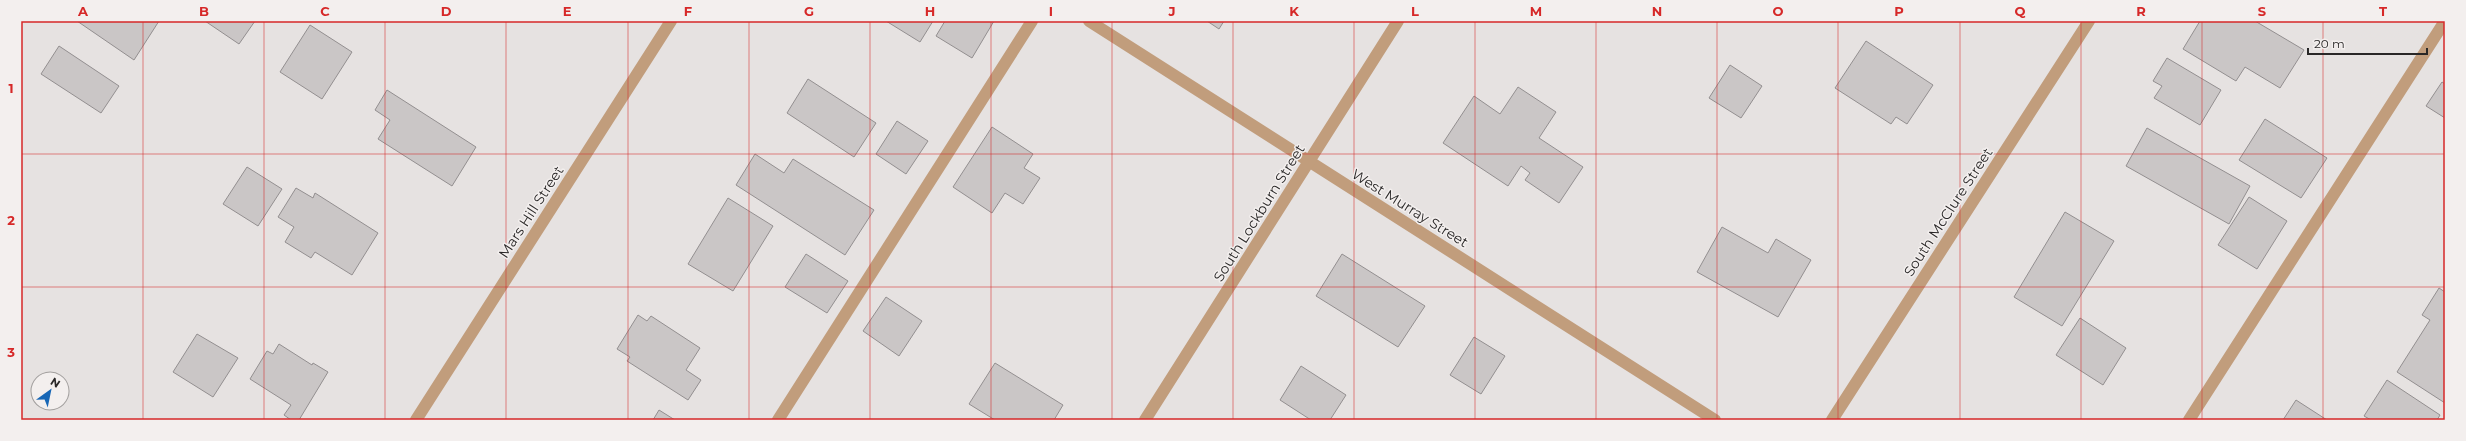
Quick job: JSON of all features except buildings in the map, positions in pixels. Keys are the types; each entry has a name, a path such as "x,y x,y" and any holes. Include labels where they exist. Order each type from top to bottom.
{"street":[{"name":"Mars Hill Street","path":"416,420 671,21"},
{"path":"778,420 1032,21"},
{"name":"West Murray Street","path":"1089,21 1715,420"},
{"name":"South Lockburn Street","path":"1145,420 1398,21"},
{"name":"South McClure Street","path":"1832,420 2089,21"},
{"path":"2189,420 2445,21"}]}
